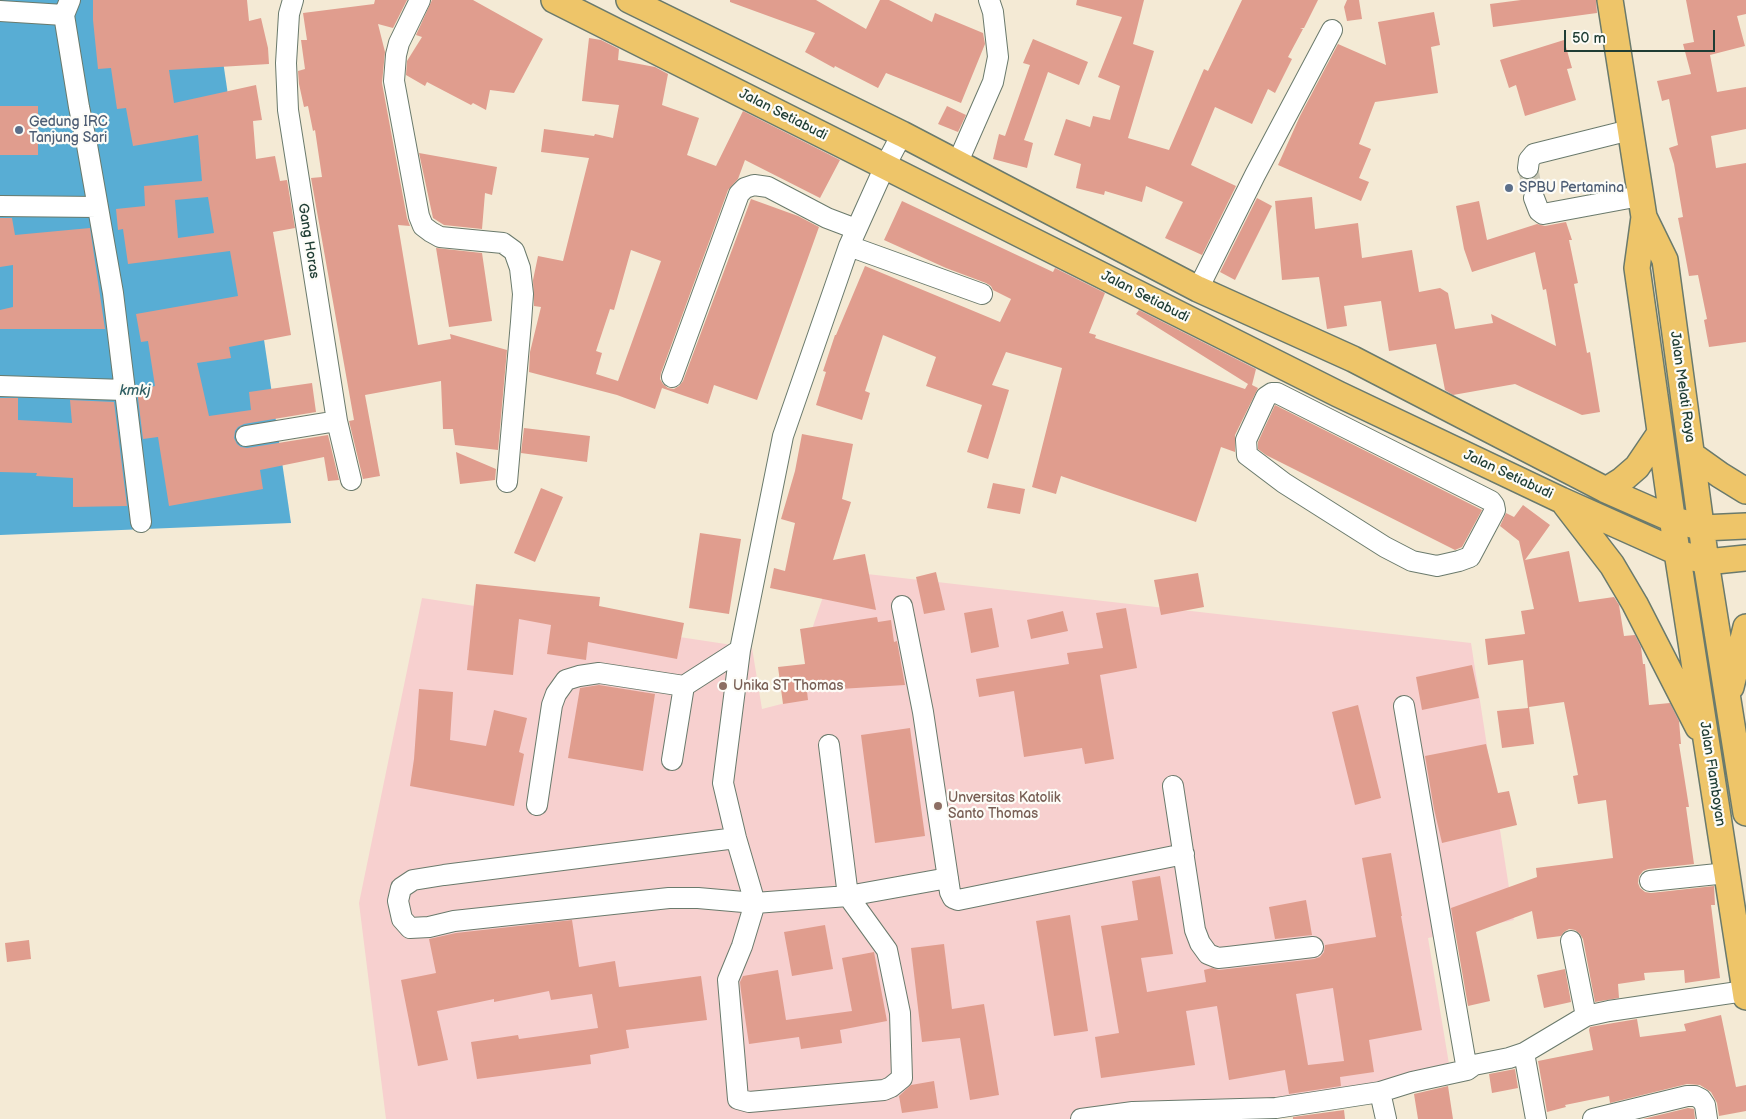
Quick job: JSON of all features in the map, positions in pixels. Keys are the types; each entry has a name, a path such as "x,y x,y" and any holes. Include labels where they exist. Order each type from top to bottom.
{"main road":[{"name":"Jalan Setiabudi","path":"554,0 1338,394 1561,500 1677,552 1706,562 1746,558"},
{"path":"629,0 902,134 1198,289 1354,359 1606,490 1672,519 1702,528 1746,526"},
{"name":"Jalan Melati Raya","path":"1610,0 1642,206 1637,268 1677,552"},
{"name":"Jalan Melati Raya","path":"1642,206 1665,260 1706,562"},
{"path":"1338,394 1354,359"},
{"path":"1606,490 1622,480 1637,467 1660,433"},
{"path":"1692,454 1746,491"},
{"path":"1561,500 1612,565 1635,604 1707,744"},
{"name":"Jalan Flamboyan","path":"1677,552 1727,873 1738,897 1746,994"},
{"name":"Jalan Flamboyan","path":"1706,562 1746,813"},
{"path":"1728,700 1746,627"}],"street":[{"name":"Gang Horas","path":"293,0 289,14 286,62 288,110 337,421 351,480"},
{"path":"420,0 399,43 394,81 419,216 423,226 440,237 503,243 514,251 520,268 523,294 522,322 507,482"},
{"path":"958,164 993,82 998,57 993,12 989,0"},
{"path":"0,10 67,8 79,107 113,293 141,522"},
{"path":"1198,289 1255,175 1332,30"},
{"path":"1528,168 1529,160 1534,154 1630,130"},
{"path":"829,745 848,896 887,950 900,1013 902,1078 884,1090 743,1102 737,1096 728,980 742,946 755,903 736,838 723,783 740,650 783,436 852,237 902,134"},
{"path":"672,377 739,194 745,188 754,185 768,187 827,218 852,237 982,294"},
{"path":"1534,198 1539,211 1543,214 1642,206"},
{"path":"0,206 98,207"},
{"path":"0,386 124,390"},
{"path":"1277,393 1420,465 1491,501 1494,505 1495,510 1470,557 1437,566 1412,560 1385,547 1284,483 1247,455 1246,440 1269,394 1277,393"},
{"path":"1326,418 1338,394"},
{"path":"246,436 337,421"},
{"path":"1420,465 1434,439"},
{"path":"1478,494 1491,467"},
{"path":"902,606 923,712 948,878 953,898 958,900 1184,854"},
{"path":"537,805 552,705 556,694 566,680 579,676 599,674 684,686 740,650"},
{"path":"672,760 684,686"},
{"path":"1404,706 1466,1070"},
{"path":"1173,786 1195,930 1200,943 1208,954 1218,958 1312,947"},
{"path":"736,838 413,880 401,888 398,902 402,919 410,928 429,927 454,921 669,898 698,898 755,903 848,896 948,878"},
{"path":"1650,881 1727,873"},
{"path":"1571,941 1586,1016"},
{"path":"1081,1119 1134,1115 1277,1113 1380,1092 1412,1082 1466,1070 1474,1065 1509,1058 1524,1053 1586,1016 1609,1011 1746,994"},
{"path":"1524,1053 1536,1119"},
{"path":"1380,1092 1386,1119"},
{"path":"1593,1119 1687,1096 1695,1096 1705,1105 1707,1119"}],"shaded area":[{"name":"Unversitas Katolik Santo Thomas","path":"832,570 1471,643 1514,920 1428,938 1452,1082 1148,1119 386,1119 359,903 422,598 752,648 762,709 801,699 807,644"}],"water":[{"name":"kmkj","path":"0,0 214,0 291,523 0,535"}],"building":[{"path":"93,0 247,0 249,21 261,18 268,48 269,64 169,70 174,103 256,85 262,120 253,121 256,159 275,156 280,181 287,180 295,228 273,232 291,335 229,347 231,358 197,363 209,416 251,410 249,392 312,383 316,412 244,424 235,431 234,438 237,444 247,448 328,435 339,480 328,481 324,457 260,470 263,489 169,506 158,437 143,439 137,390 155,386 148,341 141,342 136,314 238,296 230,251 128,264 123,229 118,230 116,209 145,206 144,186 202,181 198,135 133,146 126,108 117,109 111,68 98,69","holes":["208,197 214,233 178,238 175,200"]},
{"path":"375,0 407,0 393,28 378,24 385,52 382,83 410,226 398,225 418,345 451,339 450,334 507,350 498,450 455,445 453,429 443,429 441,381 365,395 380,476 363,479 349,421 354,420 311,178 322,177 315,130 313,131 308,106 304,107 298,71 305,69 301,40 307,40 303,13 374,4"},
{"path":"432,0 473,0 543,39 514,93 490,90 486,110 473,103 471,105 427,82 425,86 406,75 407,61 422,37 416,35"},
{"path":"730,0 816,0 866,29 880,0 889,0 932,22 935,13 983,33 985,44 961,103 886,73 878,88 835,66 834,68 805,52 815,33 730,2"},
{"path":"1077,0 1144,0 1133,44 1154,51 1128,138 1169,150 1204,69 1208,71 1242,0 1318,0 1304,28 1300,28 1303,29 1288,57 1292,59 1275,93 1268,89 1252,124 1215,107 1191,165 1236,186 1202,255 1165,238 1183,202 1146,186 1142,202 1105,191 1104,195 1076,188 1081,164 1054,155 1066,119 1090,127 1093,116 1110,120 1120,86 1098,77 1122,17 1076,5"},
{"path":"1347,0 1359,0 1362,19 1347,21 1344,7"},
{"path":"1521,0 1596,0 1597,13 1493,27 1490,4"},
{"path":"1686,0 1746,0 1746,14 1737,16 1745,46 1710,55 1717,92 1746,87 1746,129 1711,136 1716,168 1746,163 1746,342 1709,347 1704,320 1707,319 1698,275 1689,276 1678,218 1683,217 1674,164 1669,148 1678,145 1669,99 1662,101 1657,81 1691,74 1683,44 1694,42"},
{"path":"1434,12 1440,45 1431,47 1438,93 1375,102 1359,144 1371,149 1359,178 1369,182 1361,201 1278,165 1300,116 1338,44 1386,65 1378,22"},
{"path":"589,38 601,40 619,49 618,60 655,67 668,74 662,105 699,118 687,155 716,166 743,111 840,160 820,198 745,160 738,179 728,190 661,373 660,379 668,388 674,389 683,381 751,199 798,216 819,227 757,400 714,385 708,404 662,388 655,409 617,395 529,372 530,352 541,307 534,306 533,280 538,256 563,261 589,158 541,152 544,129 594,136 595,134 613,138 619,105 582,101","holes":["631,250 661,261 618,381 596,374 602,353 596,351 610,309 614,310"]},
{"path":"1033,39 1088,62 1079,85 1048,72 1024,140 1033,143 1027,168 993,159 999,134 1005,136 1030,65 1023,63"},
{"path":"1564,40 1572,68 1567,69 1576,100 1525,116 1516,85 1509,88 1500,60"},
{"name":"Gedung IRC Tanjung Sari","path":"0,106 38,106 38,155 0,155"},
{"path":"947,106 966,115 958,132 938,124"},
{"path":"419,153 497,167 492,195 485,193 482,229 444,225 433,218"},
{"path":"1312,197 1315,229 1358,223 1362,258 1412,250 1419,292 1440,288 1448,293 1455,329 1493,323 1491,314 1556,346 1546,289 1543,290 1535,252 1472,272 1464,249 1456,206 1479,201 1487,240 1537,224 1545,226 1566,222 1572,240 1569,240 1578,283 1574,284 1587,353 1590,352 1600,412 1582,415 1515,384 1453,395 1445,390 1436,344 1389,351 1381,301 1344,306 1347,326 1327,329 1319,277 1282,280 1275,201"},
{"path":"1257,198 1272,206 1235,280 1220,272"},
{"path":"902,201 1053,272 1055,268 1105,293 1089,333 1096,335 1095,338 1245,389 1248,384 1136,314 1139,310 1256,369 1252,385 1258,388 1235,435 1235,452 1221,447 1196,522 1061,476 1056,494 1032,487 1062,368 1006,352 992,385 1009,390 988,459 967,452 982,405 926,386 936,357 883,335 865,391 870,393 862,420 816,405 826,372 823,371 835,335 865,266 1000,322 1011,299 993,290 986,283 946,268 884,240"},
{"path":"0,218 12,218 15,235 90,228 105,329 0,329 0,310 13,307 13,265 0,267"},
{"path":"436,248 482,253 492,321 449,327"},
{"path":"0,398 18,398 18,420 72,423 70,400 114,402 127,506 73,507 73,478 36,476 37,473 0,472"},
{"path":"1275,405 1482,510 1462,547 1455,550 1266,455 1258,449 1258,442"},
{"path":"524,428 590,436 587,462 521,453"},
{"path":"802,434 853,444 842,499 851,502 833,560 865,554 876,610 770,588 774,568 785,571 795,523 781,519 795,471"},
{"path":"456,452 496,469 495,480 460,484"},
{"path":"993,483 1025,489 1020,514 987,508"},
{"path":"541,488 563,497 535,562 514,553"},
{"path":"1523,505 1550,525 1525,560 1569,551 1579,602 1614,597 1619,605 1624,636 1635,635 1641,647 1643,664 1645,664 1649,705 1670,703 1679,721 1681,744 1679,744 1689,807 1686,807 1694,864 1648,869 1639,876 1638,883 1645,892 1651,893 1714,886 1715,905 1711,905 1720,978 1685,983 1684,970 1644,973 1645,980 1618,984 1619,998 1595,1002 1583,939 1580,934 1575,930 1569,929 1561,936 1537,939 1532,911 1476,932 1490,1001 1468,1006 1451,908 1537,877 1536,868 1613,858 1606,800 1578,804 1573,776 1578,775 1564,702 1529,707 1534,744 1502,748 1497,711 1528,708 1523,660 1488,665 1485,639 1525,634 1521,611 1534,609 1519,541 1500,526 1506,513 1514,517"},
{"path":"700,533 741,539 729,614 689,608"},
{"path":"936,572 945,610 924,614 916,577"},
{"path":"1198,573 1204,607 1161,615 1154,580"},
{"path":"476,584 600,597 599,606 684,623 677,659 588,642 586,660 547,654 551,625 519,619 513,675 467,670"},
{"path":"992,608 999,647 971,653 964,613"},
{"path":"1126,608 1137,668 1100,675 1114,759 1085,764 1082,748 1024,757 1014,691 979,697 976,679 1069,664 1067,653 1103,648 1096,613"},
{"path":"1063,611 1068,631 1031,639 1027,620"},
{"path":"877,617 878,622 891,620 894,642 897,641 905,685 807,691 808,700 783,704 778,667 805,664 800,629"},
{"path":"1472,665 1479,698 1422,710 1416,677"},
{"path":"599,685 655,694 643,771 568,758 580,688"},
{"path":"419,689 453,692 450,740 486,746 494,710 527,718 519,752 524,754 514,806 410,786"},
{"path":"1358,705 1381,798 1355,805 1332,712"},
{"path":"910,728 925,836 875,843 861,735"},
{"path":"1486,744 1498,793 1509,791 1517,825 1442,843 1425,756"},
{"path":"1391,853 1422,1030 1369,1040 1374,1072 1340,1077 1341,1086 1289,1094 1285,1070 1229,1080 1217,1006 1186,1011 1195,1065 1101,1078 1095,1037 1119,1033 1101,926 1138,920 1132,881 1160,876 1173,954 1141,958 1147,992 1206,982 1204,970 1212,968 1219,970 1314,959 1320,957 1324,952 1325,945 1376,937 1362,858","holes":["1333,988 1344,1061 1308,1065 1296,994"]},
{"path":"1306,900 1312,935 1275,939 1269,907"},
{"path":"1070,915 1088,1031 1054,1036 1036,921"},
{"path":"572,920 579,967 615,961 619,987 701,976 707,1020 626,1030 629,1048 590,1055 591,1064 477,1079 471,1042 518,1035 519,1039 598,1028 592,994 551,1000 549,991 494,1002 494,999 437,1011 448,1060 418,1066 401,980 436,973 429,939 456,933"},
{"path":"825,925 833,969 792,976 784,932"},
{"path":"29,940 31,959 7,962 5,943"},
{"path":"944,944 952,1009 984,1004 999,1095 970,1100 960,1038 922,1042 911,948"},
{"path":"874,952 887,1021 840,1030 842,1043 801,1049 799,1037 749,1044 740,982 743,976 778,970 786,1020 852,1011 842,958"},
{"path":"1565,969 1571,1002 1544,1008 1537,975"},
{"path":"1721,1015 1736,1087 1746,1085 1746,1111 1719,1116 1717,1103 1711,1092 1700,1085 1687,1084 1610,1103 1609,1096 1565,1105 1566,1107 1547,1112 1538,1061 1593,1050 1590,1027 1637,1019 1640,1037 1686,1031 1684,1024"},
{"path":"1515,1069 1518,1088 1492,1093 1489,1074"},
{"path":"934,1081 938,1108 902,1113 899,1096 911,1085"},
{"path":"1448,1086 1453,1119 1418,1119 1414,1094"},
{"path":"1688,1108 1694,1109 1695,1119 1643,1119"},
{"path":"1344,1110 1345,1119 1293,1119 1293,1117"}],"tunnel":[{"path":"1528,168 1534,198"}],"place":[{"name":"Gedung IRC Tanjung Sari","path":"19,130"},
{"name":"SPBU Pertamina","path":"1509,188"},
{"name":"Unika ST Thomas","path":"723,686"},
{"name":"Unversitas Katolik Santo Thomas","path":"938,806"}]}
